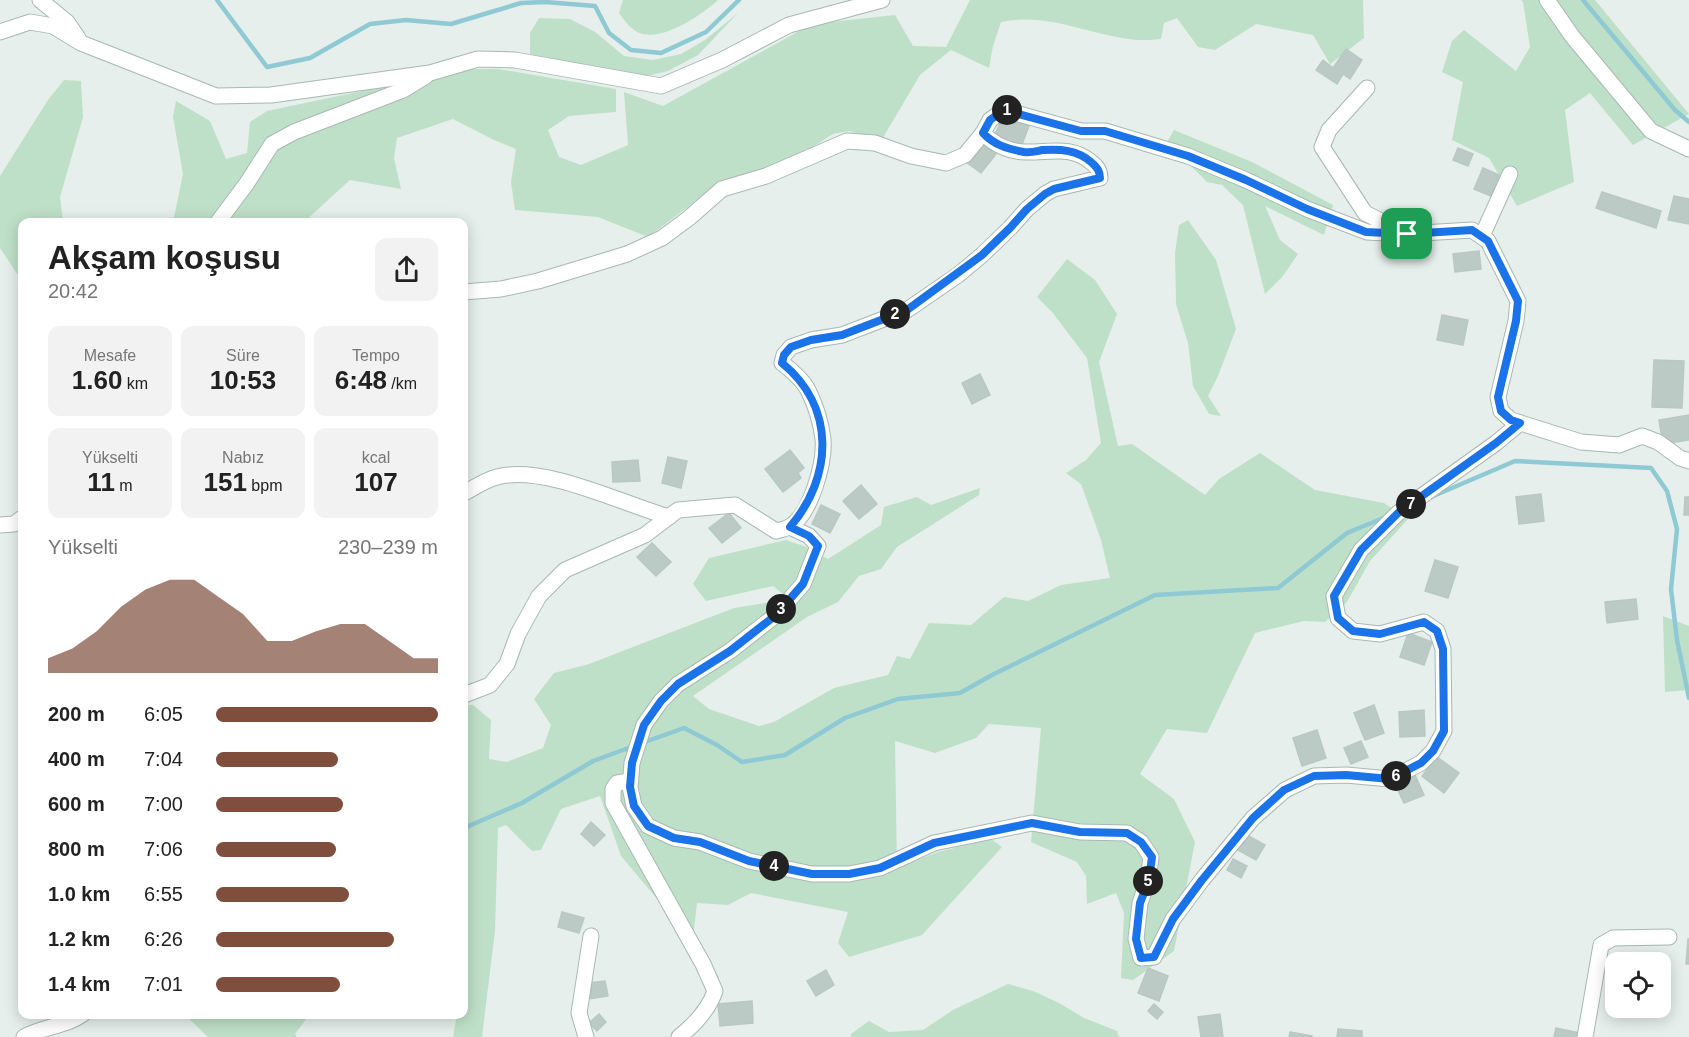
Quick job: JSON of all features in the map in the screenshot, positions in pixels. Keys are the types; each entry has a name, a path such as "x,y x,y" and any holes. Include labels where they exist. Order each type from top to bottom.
{"street":[{"path":"40,0 67,22 81,42"},
{"path":"0,32 30,22 52,26 81,42 216,96 271,95 430,73 478,58 515,60 662,86 722,60 789,25 882,0"},
{"path":"1547,0 1572,36 1651,131 1689,149"},
{"path":"221,218 272,144 294,132 403,90 430,73"},
{"path":"1367,88 1329,130 1322,147 1365,213 1407,234"},
{"path":"468,292 501,289 538,281 627,254 662,238 722,189 766,176 847,141 875,143 911,156 946,163 965,155 983,133 990,120 1004,110 1081,131 1105,131 1188,156 1307,209 1366,232 1407,234 1472,230 1488,241 1518,301 1516,321 1498,397 1501,411 1511,420 1581,442 1619,445 1642,436 1658,442 1680,458 1689,461"},
{"path":"468,693 490,685 507,664 518,634 539,596 565,570 645,535 678,510 735,505 776,531 790,527 812,495 821,469 823,439 807,388 782,363 784,355 791,347 811,340 842,335 907,310 982,255 1045,194 1054,189 1100,178 1100,172 1084,155 1072,151 1028,152 1009,149 992,142 983,133"},
{"path":"1482,237 1488,218 1510,174"},
{"path":"790,527 809,536 818,546 803,584 776,615 730,651 678,684 661,701 644,725 634,753 630,782 634,806 648,826 674,838 700,842 749,861 812,874 849,874 880,868 934,843 1032,823 1080,832 1127,833 1141,842 1152,857 1149,880 1140,903 1136,939 1141,958 1154,957 1173,919 1202,880 1253,818 1284,790 1314,776 1346,775 1390,779 1421,763 1433,751 1444,731 1443,649 1437,631 1424,622 1380,634 1353,631 1338,618 1334,596 1361,550 1398,513 1496,443 1520,423"},
{"path":"468,491 497,477 527,475 592,489 641,509 669,517"},
{"path":"0,525 14,524 18,521"},
{"path":"630,782 617,783 613,789 613,803 716,991 711,1002 689,1029 679,1037"},
{"path":"586,1037 579,1013 591,936"},
{"path":"1585,1037 1601,945 1613,938 1669,937"},
{"path":"24,1037 39,1029 74,1019"}],"green space":[{"path":"623,0 718,0 683,24 652,35 639,33 626,23 619,13"},
{"path":"970,0 1363,0 1364,38 1330,64 1313,35 1256,24 1215,50 1198,47 1177,18 1164,23 1161,39 1146,40 1120,38 1053,22 1018,20 1001,22 989,68 951,50 920,75 881,141 849,131 833,134 795,158 716,186 648,237 598,217 515,210 511,182 516,149 453,119 397,138 394,158 401,189 350,180 308,218 174,218 183,174 173,117 176,101 210,121 226,159 247,153 250,122 267,111 467,69 499,69 616,89 616,112 569,116 548,130 559,157 581,165 628,145 624,92 663,106 812,24 895,15 913,46 946,47"},
{"path":"1521,0 1595,0 1689,114 1633,145 1590,93 1565,110 1574,182 1517,206 1489,158 1452,140 1463,82 1442,72 1452,41 1464,30 1516,71 1530,47"},
{"path":"738,13 698,55 668,71 643,77 530,54 530,33 539,18 570,19 595,32 624,56 653,60 681,54 705,40"},
{"path":"64,80 81,81 83,117 60,197 63,218 18,218 18,275 0,248 0,176 48,100"},
{"path":"1174,130 1252,162 1333,205 1324,235 1265,206 1280,240 1298,254 1283,276 1265,294 1243,205 1222,185 1207,182 1167,142"},
{"path":"1188,220 1216,260 1236,329 1208,396 1221,416 1209,414 1193,386 1188,343 1176,304 1175,253 1179,225"},
{"path":"1067,259 1095,280 1117,314 1099,362 1118,446 1132,444 1205,495 1219,479 1260,453 1315,490 1384,503 1408,519 1370,561 1347,602 1325,622 1304,621 1255,633 1207,733 1167,729 1140,774 1174,799 1195,842 1174,951 1133,980 1121,978 1124,913 1116,893 1087,904 1086,876 1077,862 1031,842 1041,728 989,724 976,738 935,753 895,741 897,868 938,852 991,839 1002,847 922,935 849,957 838,943 848,912 751,893 728,905 697,903 693,938 719,977 705,984 663,906 621,856 600,796 561,809 541,850 532,851 506,825 498,828 495,931 482,1037 453,1037 456,1019 468,1019 468,705 473,705 491,720 489,759 507,762 543,748 551,725 534,699 554,673 589,664 734,608 772,602 783,594 773,586 706,601 693,584 709,558 786,540 804,546 828,559 881,525 884,507 917,497 931,505 980,488 979,495 897,547 881,569 859,576 838,602 807,617 693,696 709,709 759,726 774,722 834,688 888,675 897,656 910,659 929,623 971,625 1004,597 1028,601 1061,585 1110,578 1101,540 1081,484 1066,473 1086,460 1101,443 1087,358 1052,312 1037,297"},
{"path":"1663,616 1689,626 1689,690 1665,692"},
{"path":"1008,984 1033,991 1059,1003 1084,1018 1117,1031 1119,1037 851,1037 851,1034 869,1021 889,1032 923,1030 953,1010"},
{"path":"189,1019 306,1019 295,1034 297,1037 208,1037"}],"building":[{"path":"1346,49 1362,60 1350,79 1343,74 1337,84 1316,70 1323,60 1333,68"},
{"path":"1003,116 1029,126 1021,147 994,137"},
{"path":"980,141 996,154 981,173 965,161"},
{"path":"1458,148 1473,154 1468,166 1453,160"},
{"path":"1483,168 1499,175 1491,196 1474,189"},
{"path":"1602,192 1661,211 1656,228 1596,208"},
{"path":"1674,196 1689,199 1689,224 1668,220"},
{"path":"1479,251 1481,269 1455,272 1453,254"},
{"path":"1442,315 1468,320 1463,345 1437,340"},
{"path":"1654,360 1684,361 1682,408 1652,407"},
{"path":"980,374 990,395 972,404 962,383"},
{"path":"1689,415 1689,440 1663,444 1659,420"},
{"path":"790,450 804,468 798,473 801,478 783,492 765,469"},
{"path":"668,457 687,461 681,488 662,483"},
{"path":"638,460 640,481 613,482 612,462"},
{"path":"861,485 877,504 859,519 843,501"},
{"path":"1541,494 1544,521 1519,524 1516,497"},
{"path":"1685,497 1689,497 1689,515 1684,515"},
{"path":"821,505 840,514 830,533 812,524"},
{"path":"729,513 741,528 722,543 709,528"},
{"path":"652,543 671,562 656,576 637,557"},
{"path":"1435,560 1458,567 1448,598 1425,591"},
{"path":"1636,599 1638,619 1607,623 1605,602"},
{"path":"1408,633 1432,642 1424,665 1400,657"},
{"path":"1374,705 1384,733 1365,740 1354,713"},
{"path":"1424,710 1425,736 1400,737 1399,712"},
{"path":"1317,730 1326,758 1302,766 1293,738"},
{"path":"1361,741 1368,757 1351,764 1344,748"},
{"path":"1437,757 1459,773 1444,793 1422,776"},
{"path":"1415,775 1424,795 1404,803 1395,784"},
{"path":"591,822 605,835 594,846 581,834"},
{"path":"1247,835 1265,845 1256,860 1238,850"},
{"path":"1233,859 1247,866 1241,878 1227,870"},
{"path":"562,912 584,918 579,933 558,927"},
{"path":"1688,939 1689,964 1686,964"},
{"path":"1148,968 1168,976 1159,1001 1138,993"},
{"path":"826,970 834,985 816,996 807,981"},
{"path":"605,981 608,996 589,999 587,983"},
{"path":"752,1001 753,1023 720,1026 718,1004"},
{"path":"1154,1004 1163,1012 1157,1019 1148,1011"},
{"path":"599,1014 606,1022 597,1031 589,1023"},
{"path":"1220,1014 1223,1037 1201,1037 1198,1017"},
{"path":"1556,1028 1580,1033 1579,1037 1554,1037"},
{"path":"1338,1029 1362,1031 1362,1037 1337,1037"},
{"path":"1290,1032 1312,1036 1312,1037 1289,1037"}],"waterway":[{"path":"217,0 267,67 310,58 370,24 406,20 451,24 521,3 545,2 595,6 609,33 631,50 661,53 706,32 739,0"},
{"path":"1583,0 1675,110 1689,122"},
{"path":"1431,497 1515,461 1651,468 1667,491 1677,529 1671,589 1677,640 1689,698"},
{"path":"642,743 684,728 717,745 742,762 785,755 845,718 898,699 960,693 1155,595 1278,588 1347,533 1388,516"},
{"path":"468,826 522,803 593,761 634,746"}],"route":[{"path":"1004,110 1081,131 1105,131 1188,156 1307,209 1366,232 1407,234 1472,230 1488,241 1518,301 1516,321 1498,397 1501,411 1511,420 1520,423 1496,443 1398,513 1361,550 1334,596 1338,618 1353,631 1380,634 1424,622 1437,631 1443,649 1444,731 1433,751 1421,763 1390,779 1346,775 1314,776 1284,790 1253,818 1202,880 1173,919 1154,957 1141,958 1136,939 1140,903 1149,880 1152,857 1141,842 1127,833 1080,832 1032,823 934,843 880,868 849,874 812,874 749,861 700,842 674,838 648,826 634,806 630,787 632,763 644,725 661,701 678,684 730,651 776,615 803,584 818,546 809,536 790,527 812,495 821,469 823,439 807,388 782,363 784,355 791,347 811,340 842,335 907,310 958,275 982,255 1045,194 1054,189 1100,178 1100,172 1095,165 1084,155 1072,151 1028,152 1009,149 992,142 983,133 990,120 1004,110"}]}
